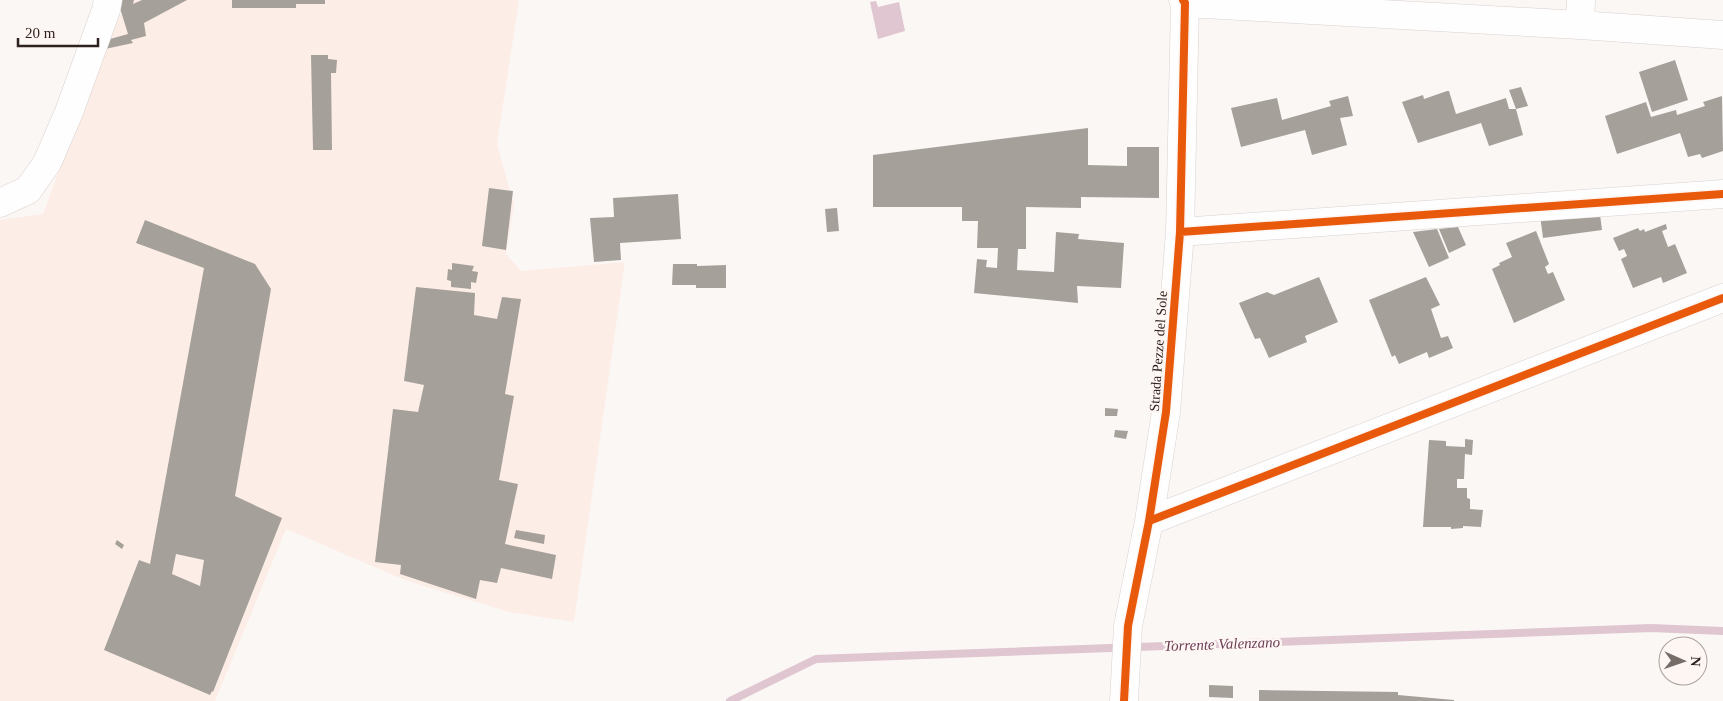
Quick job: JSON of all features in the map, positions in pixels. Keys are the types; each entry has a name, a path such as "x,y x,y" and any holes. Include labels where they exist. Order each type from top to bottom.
{"street":[{"path":"0,203 28,190 47,163 69,112 108,0"},
{"path":"1184,2 1580,13 1723,35"},
{"name":"Strada Pezze del Sole","path":"1124,701 1128,630 1149,521 1166,412 1180,232 1184,2"},
{"path":"1180,232 1723,194"},
{"path":"1149,521 1723,298"}],"shaded area":[{"path":"124,0 519,0 497,144 514,205 506,254 521,271 625,262 574,622 509,612 427,587 400,578 286,529 215,701 0,701 0,220 43,214 106,43 121,14"},
{"path":"876,1 878,7 899,2 905,31 878,39 870,2"}],"building":[{"path":"122,0 134,0 133,4 142,0 187,0 144,23 146,36 131,40 133,43 105,49 103,41 128,34 120,8"},
{"path":"232,0 325,0 325,4 296,4 296,8 232,8"},
{"path":"311,55 328,55 328,59 337,60 336,73 331,73 332,150 313,150"},
{"path":"1675,60 1688,100 1652,112 1639,72"},
{"path":"1521,87 1528,106 1516,109 1509,90"},
{"path":"1449,91 1456,114 1506,98 1509,109 1516,109 1523,135 1489,146 1481,123 1418,143 1402,102 1423,95 1424,99"},
{"path":"1348,96 1353,116 1340,118 1347,145 1312,155 1305,130 1241,147 1231,108 1277,98 1282,120 1331,106 1329,101"},
{"path":"1722,96 1723,151 1702,158 1700,154 1688,157 1680,133 1617,154 1605,116 1646,102 1651,117 1676,110 1677,115 1705,106 1703,102"},
{"path":"1088,128 1088,165 1127,166 1127,147 1159,147 1159,198 1081,197 1081,208 1026,207 1026,249 1018,249 1017,270 1054,272 1056,232 1079,234 1078,239 1124,243 1121,288 1077,286 1078,303 974,293 977,259 987,260 986,267 997,268 998,248 977,248 978,221 962,221 962,207 873,207 873,155"},
{"path":"489,188 513,191 506,250 482,246"},
{"path":"678,194 681,239 620,243 621,260 594,262 590,218 614,217 613,198"},
{"path":"1599,207 1602,230 1543,238 1540,215"},
{"path":"837,208 839,231 827,232 825,209"},
{"path":"145,220 255,264 271,289 235,496 282,518 213,692 210,695 104,650 139,560 150,564 204,268 136,243","holes":["176,554 204,560 200,586 172,574"]},
{"path":"1666,224 1667,229 1662,231 1668,247 1675,244 1687,273 1663,283 1661,277 1633,288 1621,259 1627,256 1624,249 1619,251 1613,238 1638,228 1640,231 1644,229 1645,232"},
{"path":"1458,227 1466,245 1449,253 1439,229"},
{"path":"1437,229 1449,258 1429,267 1413,232"},
{"path":"1536,231 1549,264 1545,267 1548,274 1553,272 1565,300 1514,323 1492,269 1500,265 1499,263 1512,257 1506,243"},
{"path":"452,263 474,266 472,271 478,272 476,283 471,282 471,289 451,287 451,281 447,280 448,269 452,270"},
{"path":"673,264 697,264 697,266 726,265 726,288 696,288 696,285 672,285"},
{"path":"1319,277 1338,322 1305,336 1307,342 1269,358 1260,338 1255,339 1239,303 1267,292 1274,295"},
{"path":"1426,277 1440,305 1431,309 1441,338 1448,336 1453,348 1429,358 1427,352 1399,364 1395,355 1392,357 1369,300"},
{"path":"416,287 475,293 474,315 497,319 502,297 521,299 505,394 514,396 499,480 518,484 505,544 556,555 552,579 501,568 497,583 480,580 476,599 400,574 401,565 375,562 393,409 418,412 424,385 404,381"},
{"path":"1105,408 1118,409 1117,416 1105,416"},
{"path":"1115,430 1128,431 1126,439 1114,437"},
{"path":"1465,439 1473,440 1472,455 1465,454 1464,479 1457,479 1457,488 1467,488 1470,509 1483,510 1481,527 1463,526 1463,528 1451,529 1451,527 1423,527 1429,440 1446,441 1446,446 1465,447"},
{"path":"516,530 545,535 544,544 514,538"},
{"path":"117,540 124,545 122,549 115,544"},
{"path":"1209,685 1233,686 1233,698 1209,697"},
{"path":"1259,690 1398,692 1398,695 1454,701 1259,701"}],"waterway":[{"name":"Torrente Valenzano","path":"730,701 816,659 1651,628 1723,631"}],"cycle path":[{"path":"1124,701 1128,626 1149,521 1166,412 1180,232 1185,3 1183,0"},
{"path":"1180,232 1723,194"},
{"path":"1149,521 1723,298"}]}
